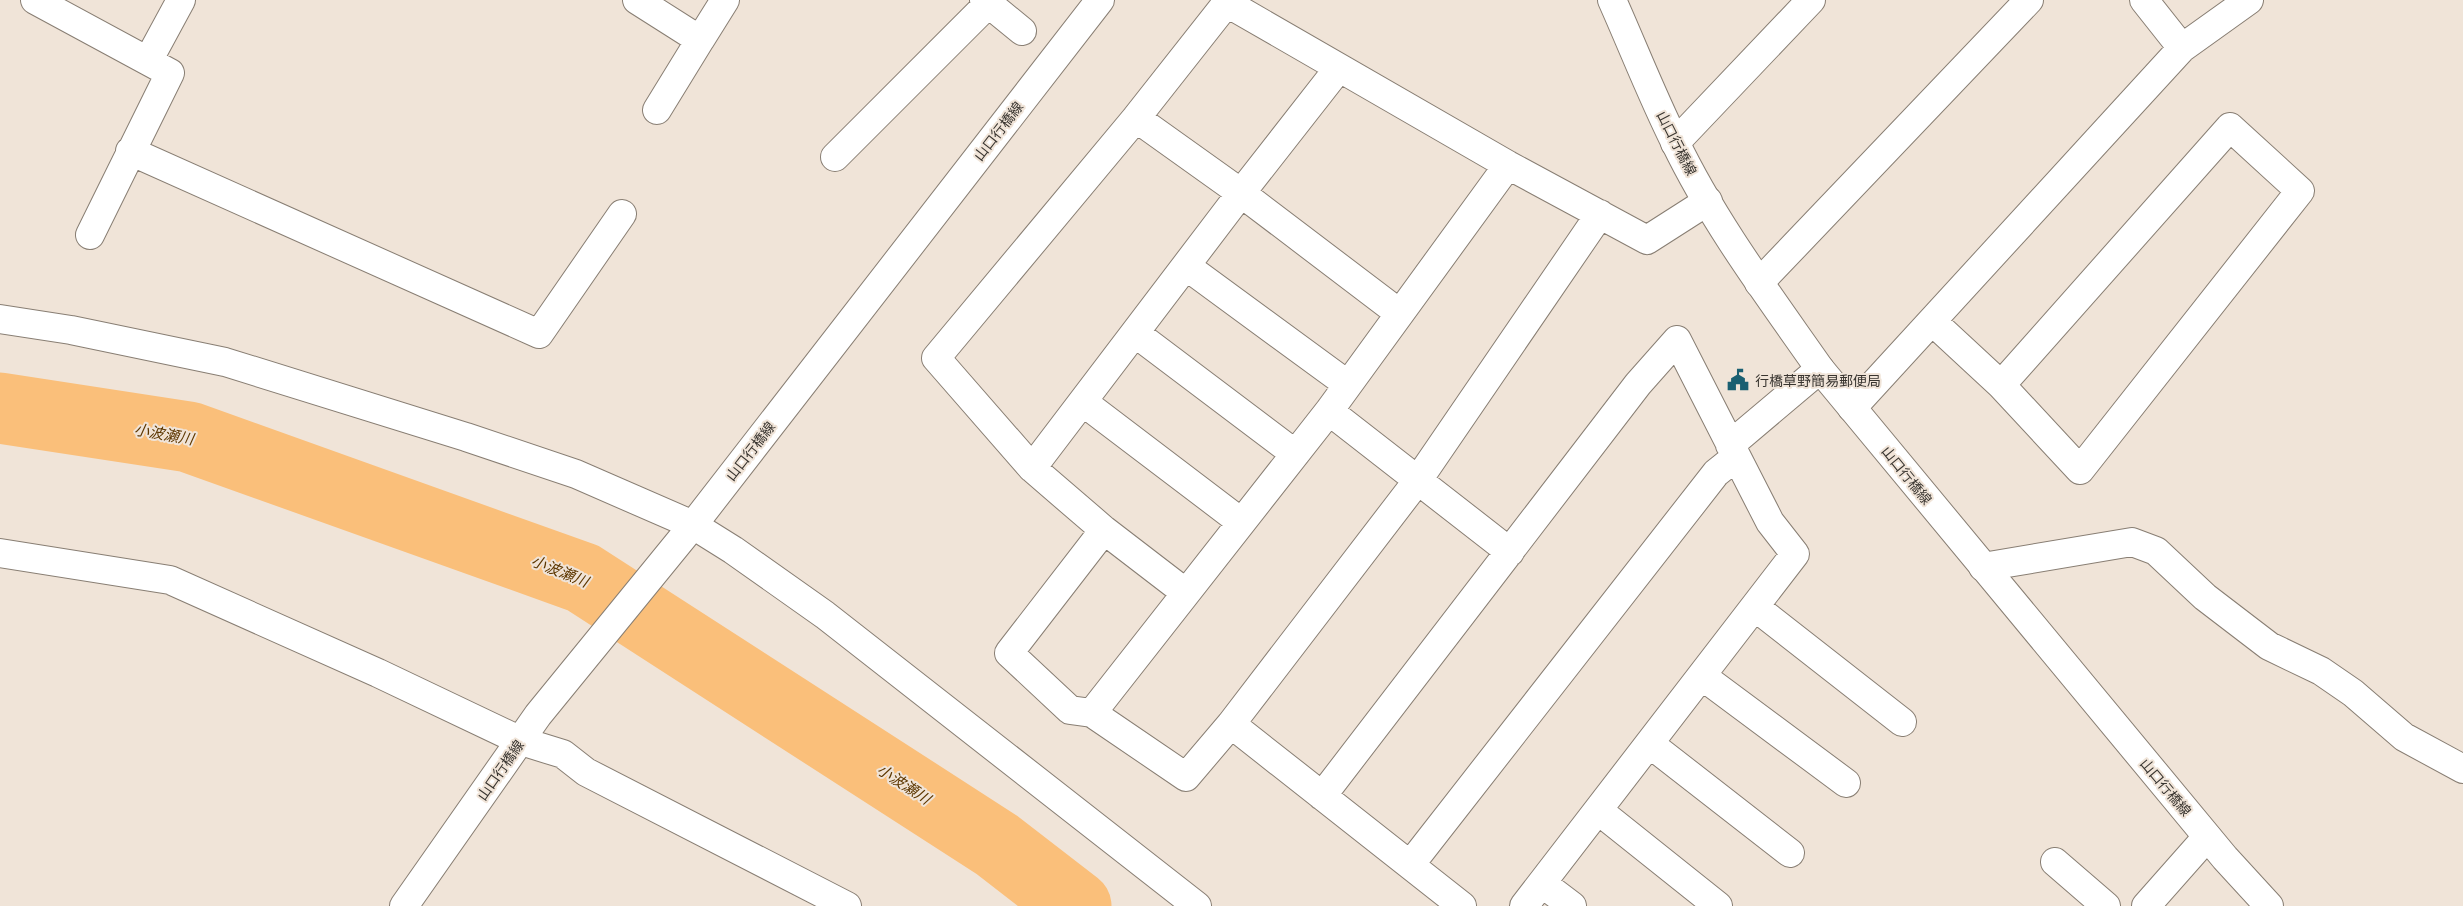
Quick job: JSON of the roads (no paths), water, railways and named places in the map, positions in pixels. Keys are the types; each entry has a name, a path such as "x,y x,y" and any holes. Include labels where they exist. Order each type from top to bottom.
{"street":[{"path":"34,0 170,73 90,235"},
{"path":"148,61 181,0"},
{"path":"637,0 700,40"},
{"path":"657,110 725,0"},
{"name":"山口行橋線","path":"404,906 538,715 693,525 1100,0"},
{"name":"山口行橋線","path":"1612,0 1675,143 1759,284 1820,369 2207,837 2269,906"},
{"path":"1675,143 1811,0"},
{"path":"1759,284 2029,0"},
{"path":"2144,0 2182,48"},
{"path":"1852,408 1933,322 2182,48 2249,0"},
{"path":"835,157 986,2 1022,31"},
{"path":"1186,593 1104,530 1032,468 936,358 1136,118 1228,2 1338,69 1508,165 1648,240 1708,201"},
{"path":"1032,468 1241,193 1338,69"},
{"path":"1136,118 1241,193 1399,313"},
{"path":"1933,322 2001,385 2080,470 2300,191 2230,127 2001,385"},
{"path":"130,151 539,334 622,214"},
{"path":"1092,713 1294,453 1329,411 1508,165"},
{"path":"1104,530 1010,653 1070,710 1092,713 1186,777 1230,724 1418,480 1600,214"},
{"path":"1186,266 1348,384"},
{"path":"0,319 71,330 225,362 466,437 576,474 693,525 733,550 825,615 1197,906"},
{"path":"1135,334 1294,453"},
{"path":"1322,796 1638,384 1677,340 1770,522 1795,554 1543,884 1524,906"},
{"path":"1410,866 1733,451 1820,369"},
{"path":"1083,402 1241,522"},
{"path":"1329,411 1510,552"},
{"path":"1983,567 2104,545 2132,542 2156,551 2205,597 2269,646 2320,671 2353,693 2404,737 2463,769"},
{"path":"0,553 170,580 378,673 521,741 563,754 586,772 847,906"},
{"path":"1755,607 1902,722"},
{"path":"1702,676 1846,783"},
{"path":"1230,724 1462,906"},
{"path":"1650,744 1790,853"},
{"path":"1599,811 1718,906"},
{"path":"2146,906 2207,837"},
{"path":"2056,862 2106,906"},
{"path":"1543,884 1572,906"}],"waterway":[{"name":"小波瀬川","path":"0,408 189,437 583,578 997,845 1076,906"}],"place":[{"name":"行橋草野簡易郵便局","path":"1738,380"}]}
